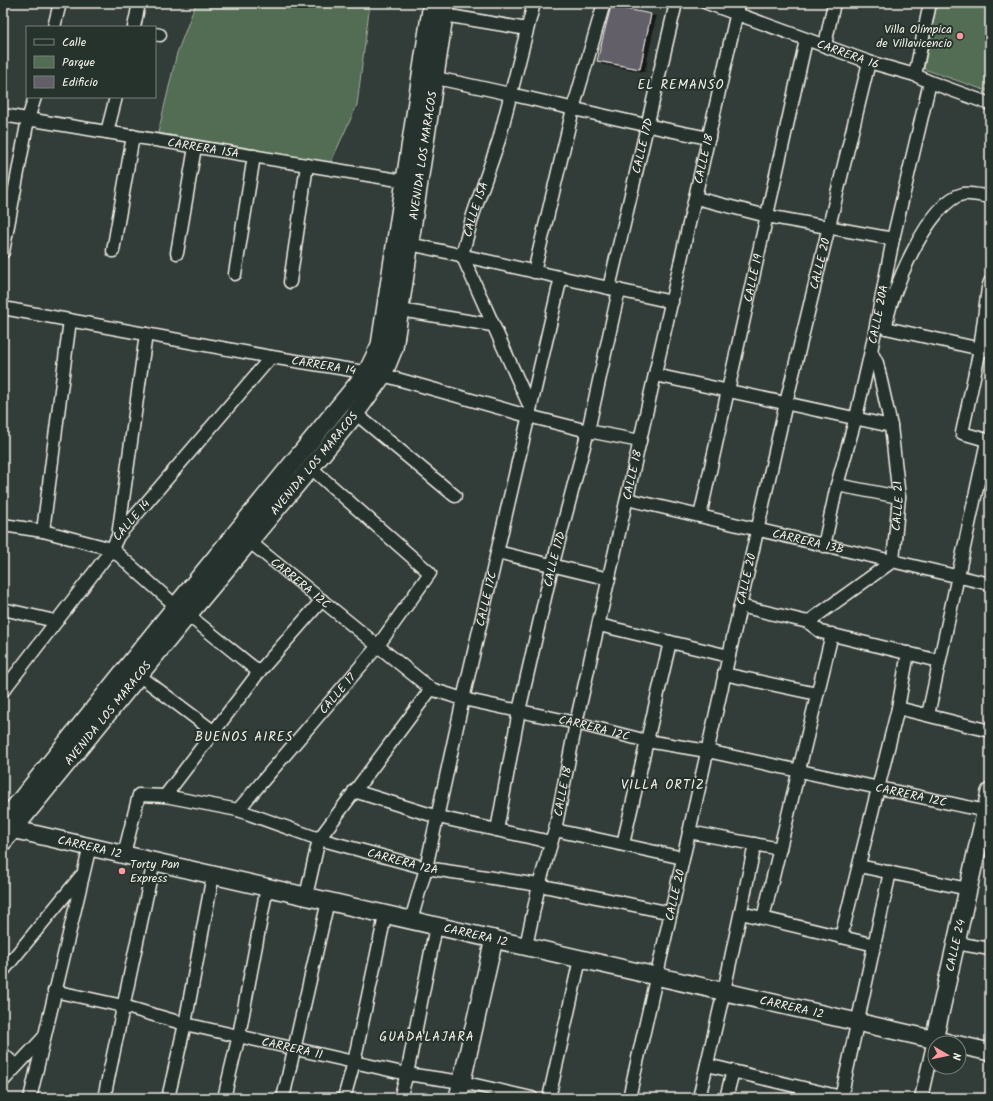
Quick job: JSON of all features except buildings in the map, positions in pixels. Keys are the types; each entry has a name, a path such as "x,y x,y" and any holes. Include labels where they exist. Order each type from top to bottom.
{"street":[{"path":"54,26 60,3"},
{"path":"134,26 139,3"},
{"name":"AVENIDA LOS MARACOS","path":"6,826 140,676 182,611 250,542 355,413 375,374 432,3"},
{"name":"CALLE 15A","path":"462,255 473,215 499,140 534,3"},
{"path":"534,272 573,109 604,3"},
{"name":"CALLE 17D","path":"498,830 519,711 552,567 588,431 646,126 676,3"},
{"name":"CARRERA 16","path":"707,3 738,8 806,40 825,45 869,62 915,75 990,104"},
{"path":"825,45 834,3"},
{"path":"915,75 930,3"},
{"name":"CALLE 18","path":"526,946 540,885 555,830 576,723 738,8"},
{"path":"445,9 527,29"},
{"name":"AVENIDA LOS MARACOS","path":"3,842 6,826 375,374 394,348 445,9"},
{"name":"CALLE 19","path":"700,516 806,40"},
{"name":"CALLE 20","path":"629,1098 786,403 869,62"},
{"path":"435,78 485,88 646,126 709,138"},
{"name":"CALLE 20A","path":"824,546 837,484 856,417 874,338 893,239 930,82"},
{"path":"3,252 28,119 34,98"},
{"path":"107,132 116,98"},
{"name":"CARRERA 15A","path":"3,115 404,181"},
{"path":"113,250 133,136"},
{"path":"177,253 195,146"},
{"path":"235,274 254,156"},
{"path":"290,282 307,165"},
{"path":"874,338 886,328 887,315 897,284 917,243 942,209 952,199 963,194 990,197"},
{"path":"696,198 767,216 829,226 893,239"},
{"path":"410,244 672,302"},
{"path":"462,255 529,412"},
{"name":"CALLE 17C","path":"411,920 426,868 438,817 496,552 560,277"},
{"path":"928,715 988,441 962,433 985,350 988,288 990,282"},
{"name":"CARRERA 14","path":"3,308 271,357 375,374 529,412 588,431 640,441"},
{"path":"400,310 492,325"},
{"path":"43,531 70,320"},
{"path":"886,328 985,350"},
{"path":"118,536 146,334"},
{"name":"CALLE 21","path":"871,351 877,363 891,426 899,497 892,561"},
{"name":"CALLE 14","path":"3,691 55,621 112,549 118,536 271,357"},
{"path":"655,375 727,392 856,417 891,426"},
{"path":"355,413 455,496"},
{"name":"CALLE 17","path":"238,810 377,647 430,573 311,468"},
{"path":"837,484 899,497"},
{"name":"CARRERA 13B","path":"627,499 990,584"},
{"path":"3,525 43,531 112,549 182,611 259,672"},
{"name":"CARRERA 12C","path":"250,542 377,647 431,689 463,699 576,723 647,741 707,751 986,811"},
{"path":"496,552 552,567 609,579"},
{"path":"808,622 892,561"},
{"path":"165,796 259,672 322,600"},
{"path":"740,606 808,622 821,632 939,661"},
{"path":"3,609 55,621"},
{"path":"599,625 729,656"},
{"path":"763,918 832,634"},
{"path":"623,844 670,642"},
{"path":"841,937 877,787 898,708 908,653"},
{"path":"724,674 817,694"},
{"path":"140,676 213,731"},
{"path":"306,896 319,839 431,689"},
{"path":"898,708 990,731"},
{"path":"354,791 438,817 551,842"},
{"name":"CALLE 24","path":"943,1035 956,942 990,792"},
{"name":"CARRERA 12A","path":"124,854 139,795 165,796 238,810 319,839 426,868 540,885 671,913"},
{"name":"CARRERA 12","path":"6,826 328,901 385,916 411,920 927,1038"},
{"path":"555,830 683,858"},
{"path":"689,832 780,850"},
{"path":"699,1098 724,992 755,844"},
{"path":"30,1098 54,991 90,846"},
{"path":"104,1098 154,861"},
{"path":"859,866 968,889"},
{"path":"707,1064 804,1093 841,1098 859,1023 890,872"},
{"path":"3,971 83,874"},
{"path":"168,1098 185,1024 213,875"},
{"path":"224,1098 239,1035 268,887"},
{"path":"283,1098 328,901"},
{"path":"741,913 875,945"},
{"path":"344,1098 354,1062 385,916"},
{"path":"400,1098 407,1074 436,926"},
{"path":"460,1090 494,939"},
{"path":"956,942 990,949"},
{"path":"549,1098 580,959"},
{"name":"CARRERA 11","path":"54,991 123,1006 185,1024 294,1047 407,1074 460,1090 532,1098"},
{"path":"3,1081 44,1036"},
{"path":"967,1047 990,1052"},
{"path":"3,1054 16,1066"},
{"path":"726,1098 733,1071"},
{"name":"CALLE 24","path":"921,1098 929,1075"}],"green space":[{"path":"196,3 370,3 357,105 330,164 158,133 177,53"},
{"name":"Villa Olímpica de Villavicencio","path":"937,3 990,3 990,92 924,69"}],"place":[{"name":"Villa Olímpica de Villavicencio","path":"960,36"},
{"name":"Torty Pan Express","path":"122,871"}],"district":[{"name":"EL REMANSO","path":"681,85"},
{"name":"BUENOS AIRES","path":"244,737"},
{"name":"VILLA ORTIZ","path":"663,785"},
{"name":"GUADALAJARA","path":"427,1037"}]}
